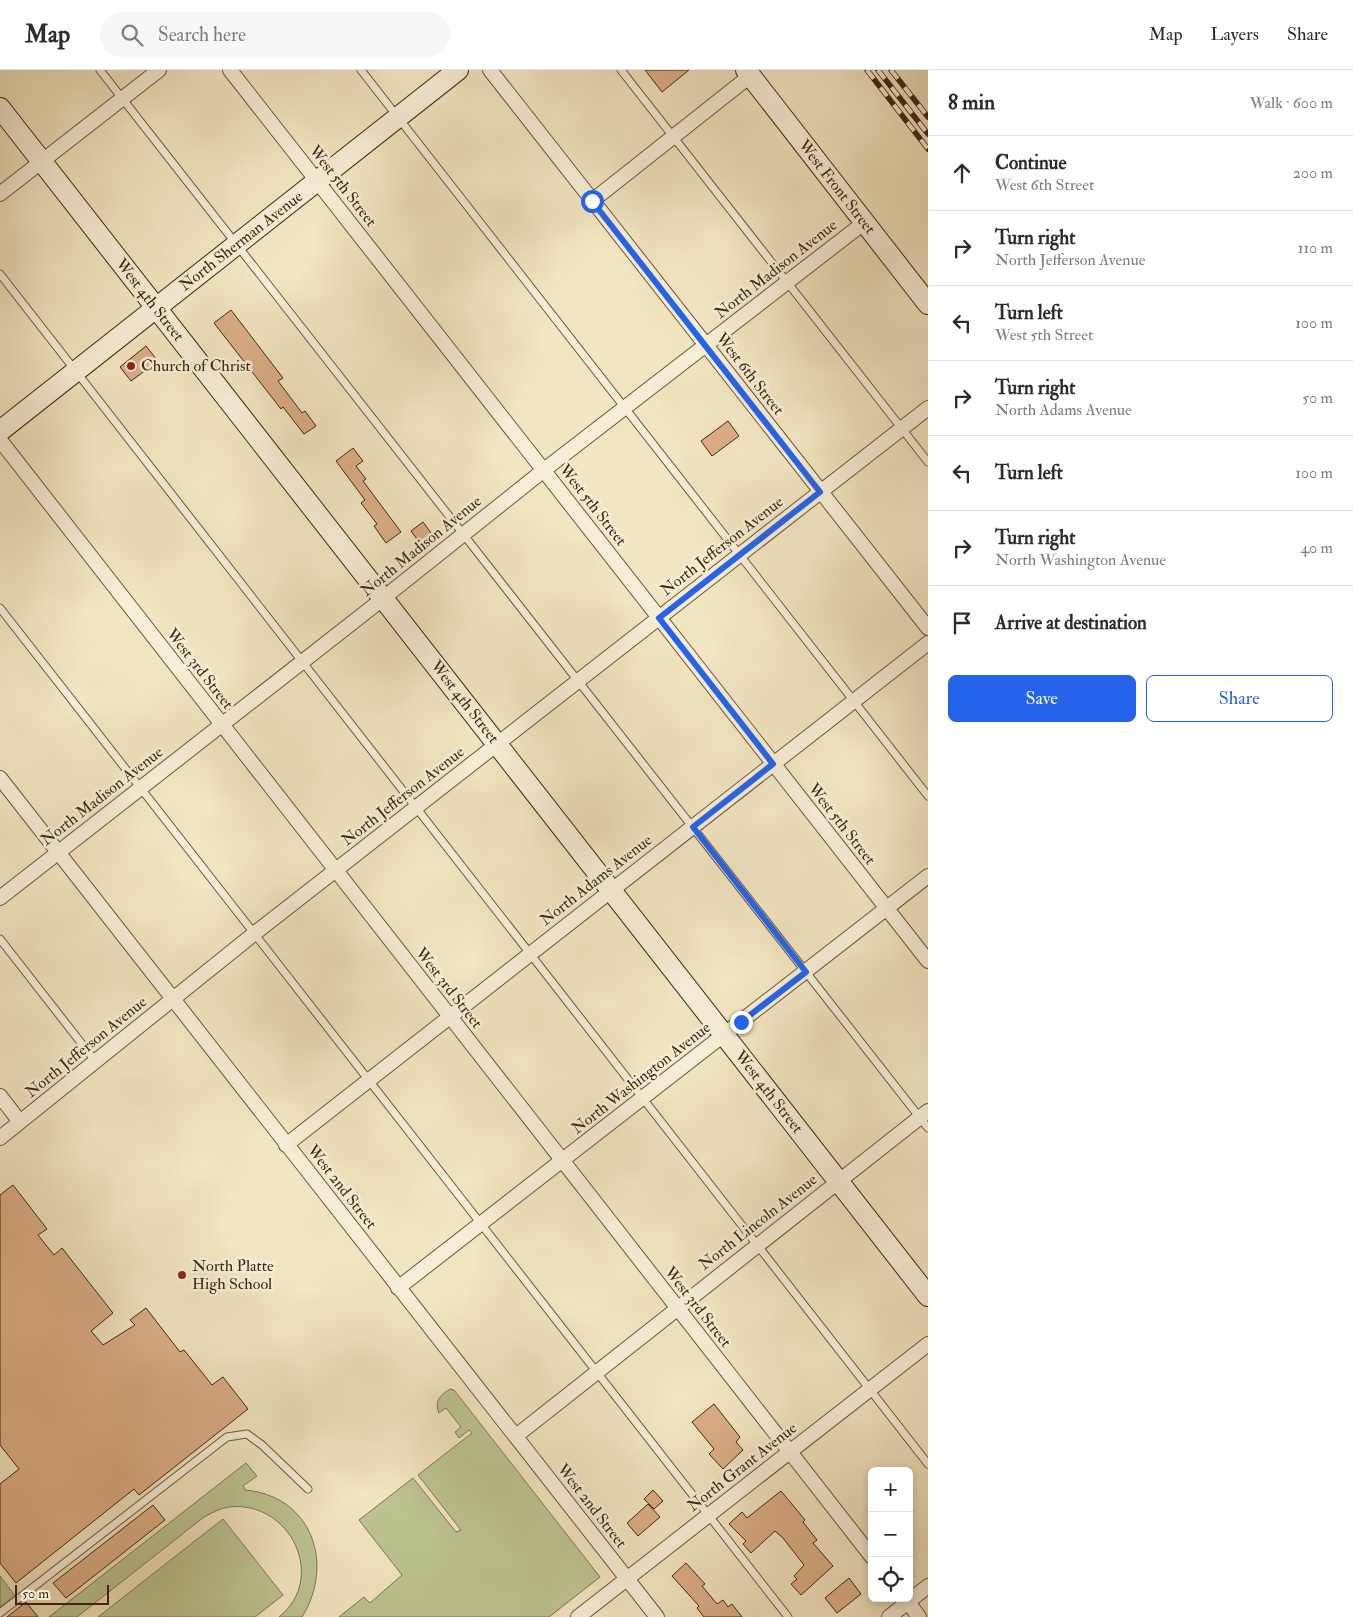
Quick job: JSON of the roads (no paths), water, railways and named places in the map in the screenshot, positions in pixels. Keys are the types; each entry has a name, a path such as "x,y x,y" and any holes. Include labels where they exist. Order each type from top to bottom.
{"main road":[{"name":"North Sherman Avenue","path":"0,431 458,70"},
{"name":"West Front Street","path":"748,73 928,304"},
{"name":"West 4th Street","path":"0,108 928,1296"}],"street":[{"path":"0,194 160,70"},
{"name":"West 5th Street","path":"230,70 928,961"},
{"name":"West 6th Street","path":"490,70 928,628"},
{"path":"592,201 673,137 748,73"},
{"name":"North Madison Avenue","path":"0,898 303,662 463,533 865,222"},
{"name":"North Jefferson Avenue","path":"0,1138 255,933 928,408"},
{"name":"West 3rd Street","path":"0,440 868,1552"},
{"name":"North Adams Avenue","path":"286,1145 928,643"},
{"name":"West 2nd Street","path":"0,778 657,1617"},
{"name":"North Washington Avenue","path":"398,1288 928,876"},
{"path":"0,1096 20,1122"},
{"name":"North Lincoln Avenue","path":"516,1436 838,1181 925,1119"},
{"name":"North Grant Avenue","path":"578,1617 928,1344"},
{"path":"913,1596 928,1586"},
{"path":"889,1617 904,1602"},
{"path":"908,1602 919,1617"}],"lane":[{"path":"100,70 806,972 925,1119"},
{"path":"361,70 928,796"},
{"path":"621,70 928,462"},
{"path":"0,274 928,1464"},
{"path":"0,608 788,1617"},
{"path":"0,940 96,1062"},
{"path":"0,1613 227,1437 247,1434 262,1445 308,1489"}],"railway":[{"path":"867,70 928,149"},
{"path":"878,70 928,134"},
{"path":"891,70 928,117"}],"place":[{"name":"Church of Christ","path":"131,366"},
{"name":"North Platte High School","path":"182,1275"}]}
